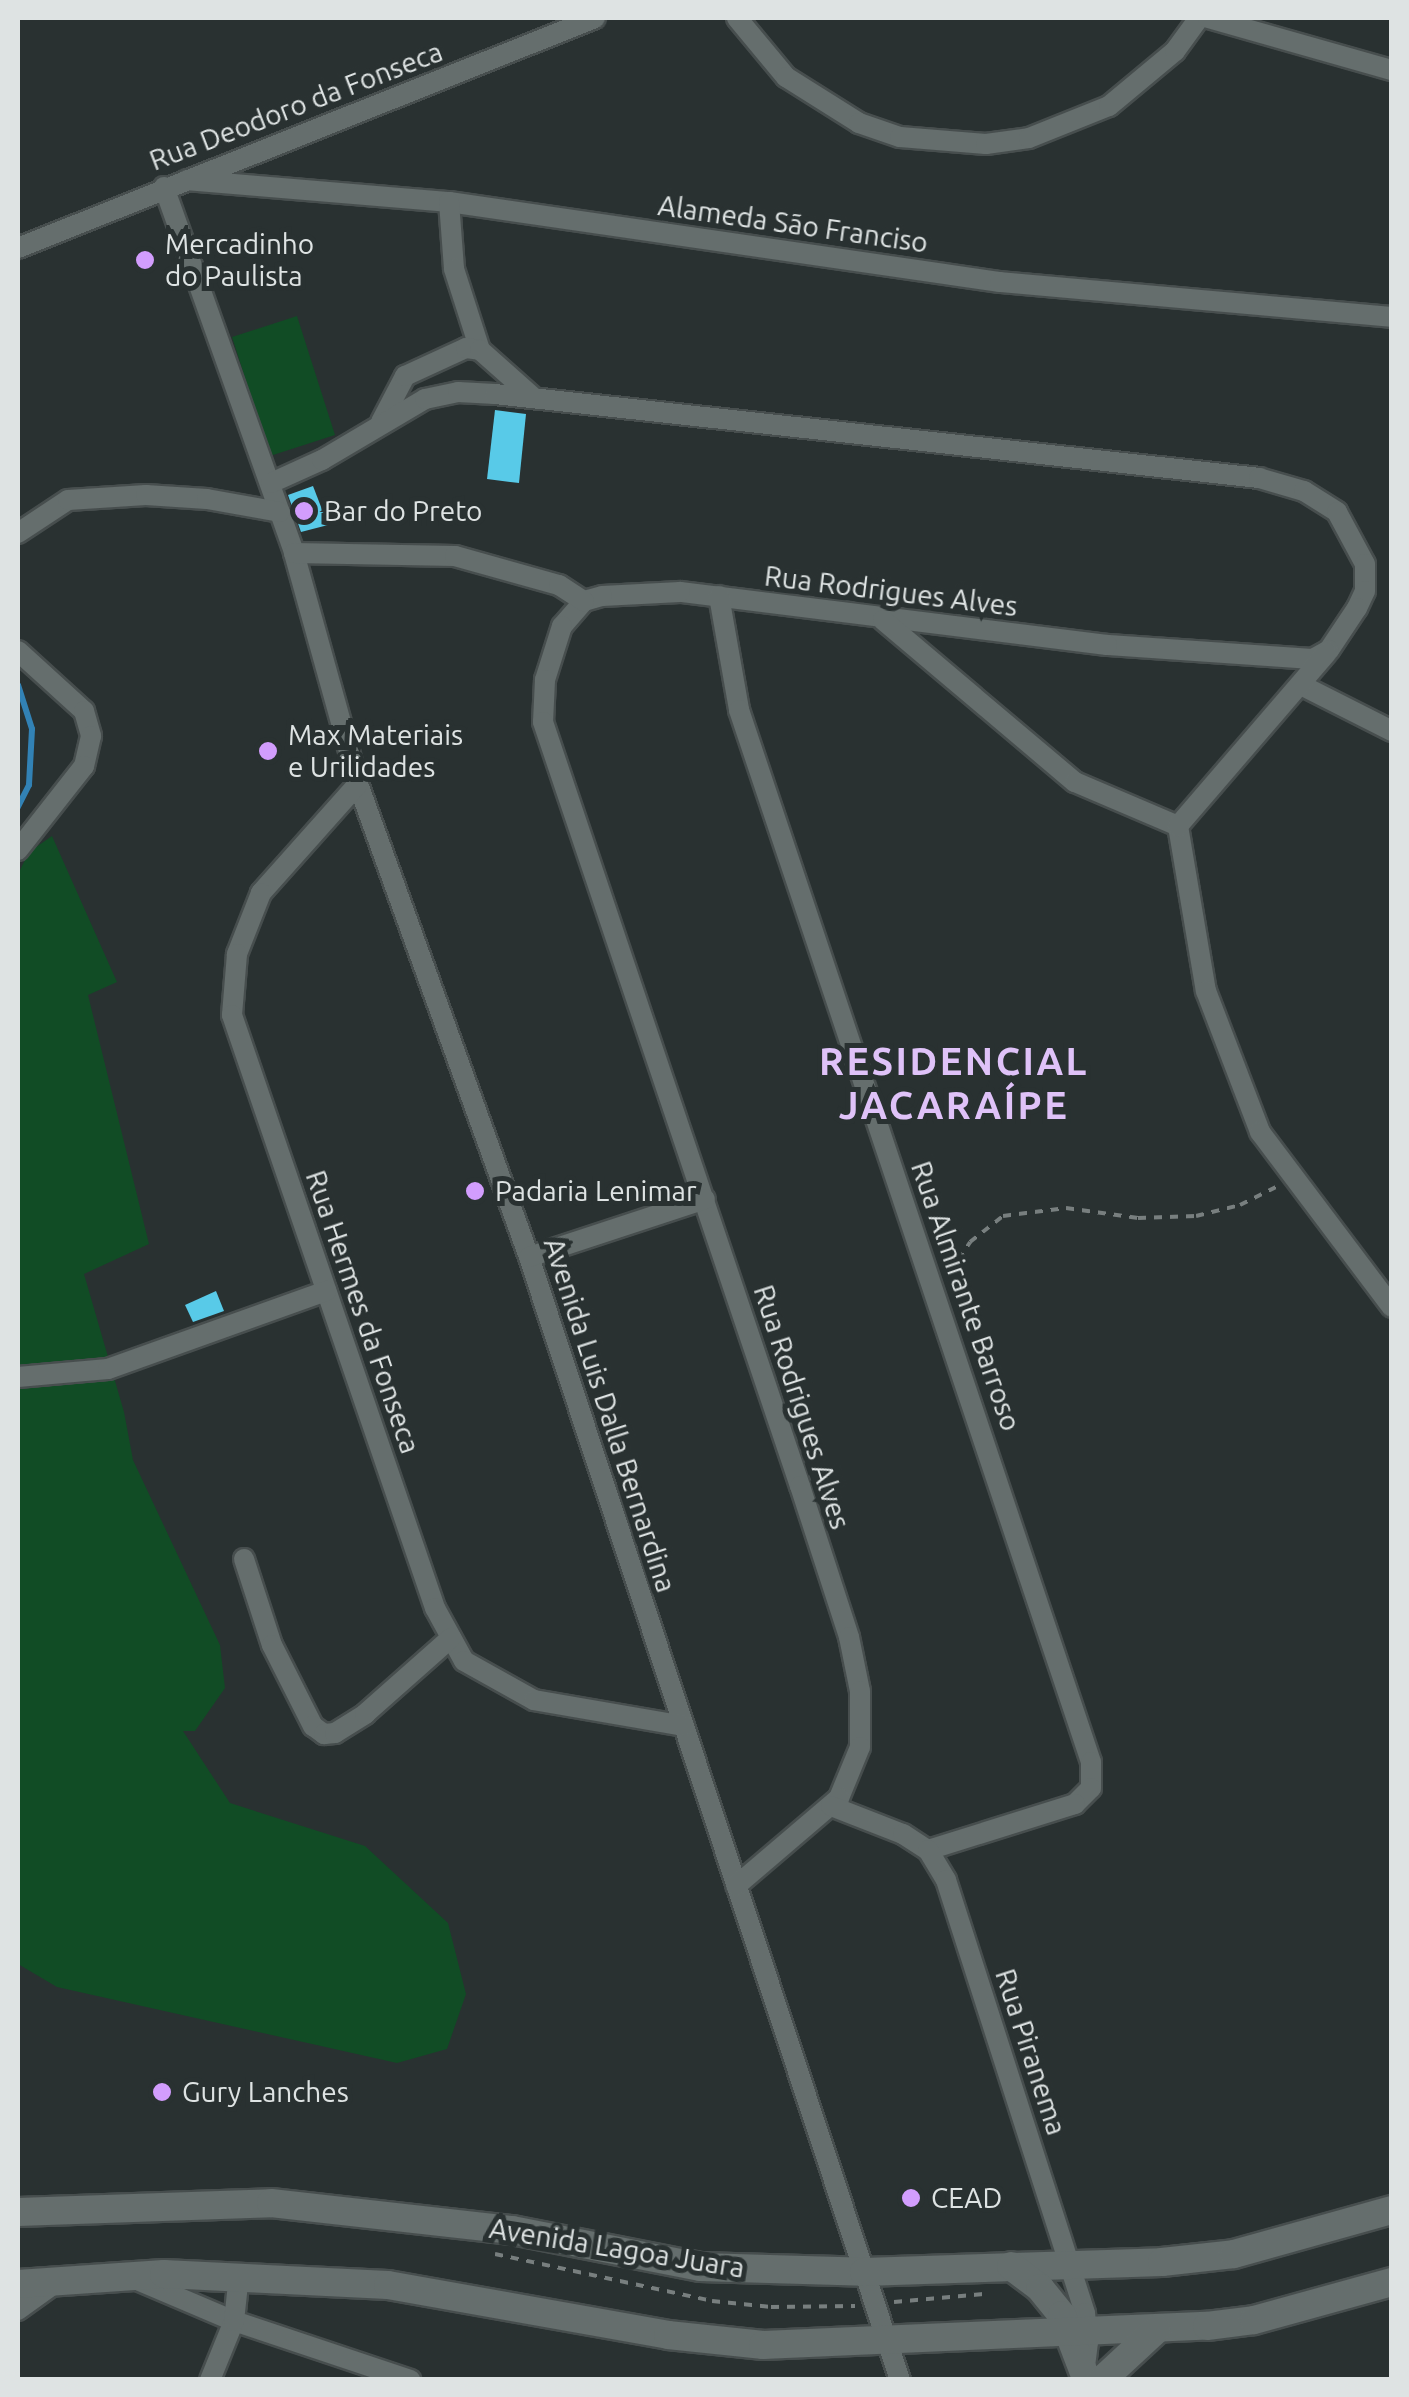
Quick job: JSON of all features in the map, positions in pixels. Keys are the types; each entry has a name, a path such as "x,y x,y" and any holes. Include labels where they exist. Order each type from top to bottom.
{"main road":[{"name":"Avenida Lagoa Juara","path":"18,2212 271,2203 512,2230 700,2266 864,2272 1234,2254 1392,2210"},
{"path":"1011,2266 1040,2288 1079,2331 1089,2377 1156,2330"},
{"path":"18,2284 129,2276 240,2275 388,2285 668,2335 763,2346 1156,2330 1254,2320 1392,2282"}],"street":[{"name":"Rua Deodoro da Fonseca","path":"18,248 596,18"},
{"path":"736,18 786,76 859,122 929,142 986,144 1029,138 1109,106 1175,50 1199,18"},
{"path":"1208,18 1392,70"},
{"name":"Alameda São Franciso","path":"187,180 448,202 1000,282 1392,317"},
{"name":"Avenida Luis Dalla Bernardina","path":"164,187 294,553 358,784 529,1258 900,2380"},
{"path":"448,202 454,269 480,350 535,398"},
{"path":"381,422 406,376 466,348 480,350"},
{"path":"270,483 322,460 425,399 458,392 1281,482 1337,512 1365,564 1365,591 1330,650 1178,826"},
{"path":"18,533 68,500 146,495 207,498 280,512"},
{"path":"294,553 455,556 559,585 584,601"},
{"name":"Rua Rodrigues Alves","path":"736,1886 831,1806 849,1781 860,1748 863,1721 857,1667 544,722 550,660 562,626 584,601 640,592 720,596 882,618 1268,658 1313,659 1330,650"},
{"name":"Rua Almirante Barroso","path":"720,596 739,710 1091,1762 1091,1788 1076,1804 928,1850"},
{"path":"882,618 1076,782 1178,826"},
{"path":"18,651 84,711 91,736 84,766 18,850"},
{"path":"1301,684 1392,731"},
{"name":"Rua Hermes da Fonseca","path":"358,784 261,893 238,954 232,1016 435,1608 464,1661 534,1700 684,1726"},
{"path":"1178,826 1206,991 1260,1132 1392,1307"},
{"path":"529,1258 704,1199"},
{"path":"18,1377 108,1369 326,1291"},
{"path":"244,1559 272,1646 313,1726 324,1734 335,1733 365,1714 451,1638"},
{"path":"831,1806 903,1834 928,1850"},
{"name":"Rua Piranema","path":"928,1850 946,1880 1070,2264 1079,2331"},
{"path":"210,2380 234,2321 240,2275"},
{"path":"129,2276 234,2321 410,2380"},
{"path":"18,2310 58,2281"}],"path":[{"path":"936,1294 970,1242 1003,1216 1066,1208 1138,1218 1196,1216 1240,1205 1294,1177"}],"green space":[{"path":"297,316 335,435 270,456 232,337"},
{"path":"52,836 117,982 88,995 149,1244 84,1274 124,1412 133,1460 220,1645 225,1688 195,1731 183,1731 230,1803 365,1846 448,1923 466,1994 447,2049 397,2063 57,1987 18,1964 18,874 29,852"}],"building":[{"path":"495,410 526,414 519,483 487,479"},
{"name":"Bar do Preto","path":"313,486 328,525 301,532 288,495"},
{"path":"216,1291 224,1311 193,1322 185,1305"}],"waterway":[{"path":"18,685 32,729 29,785 18,807"}],"place":[{"name":"Mercadinho do Paulista","path":"145,260"},
{"name":"Bar do Preto","path":"304,511"},
{"name":"Max Materiais e Urilidades","path":"268,751"},
{"name":"Padaria Lenimar","path":"475,1191"},
{"name":"Gury Lanches","path":"162,2092"},
{"name":"CEAD","path":"911,2198"}],"district":[{"name":"RESIDENCIAL JACARAÍPE","path":"954,1084"}]}
